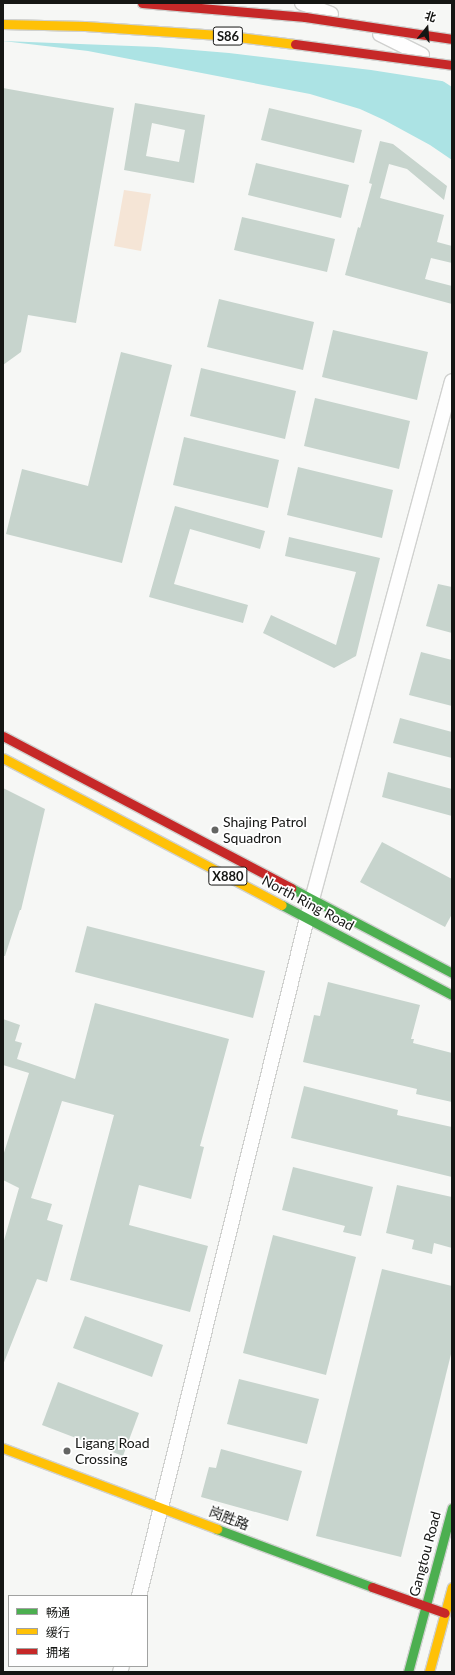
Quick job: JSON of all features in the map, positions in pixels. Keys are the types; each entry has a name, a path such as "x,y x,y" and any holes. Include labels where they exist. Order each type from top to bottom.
{"main road":[{"name":"S86","path":"142,3 305,17 452,38"},
{"name":"S86","path":"3,24 86,26 230,36 374,53 452,66"},
{"name":"North Ring Road","path":"3,736 452,973"},
{"name":"North Ring Road","path":"3,758 452,995"},
{"name":"岗胜路","path":"3,1448 425,1607 445,1613"},
{"name":"Gangtou Road","path":"408,1672 452,1508"},
{"path":"429,1672 452,1587"}],"street":[{"path":"302,3 366,28 452,72"},
{"path":"139,1595 307,918 452,381"}],"shaded area":[{"path":"124,190 151,194 141,251 114,246"}],"water":[{"path":"3,3 423,68 452,87 452,160 430,145 384,120 360,109 310,94 88,51 3,41"}],"pier":[{"path":"3,3 285,3 362,33 393,49 448,82 371,70 229,53 157,47 3,41"}],"building":[{"path":"3,88 114,108 76,323 28,315 21,352 3,365"},
{"path":"135,103 205,115 194,183 124,170","holes":["152,123 185,130 179,162 146,156"]},
{"path":"269,108 362,130 354,163 261,140"},
{"path":"380,141 393,144 447,186 444,200 407,169 389,164 380,198 444,215 437,242 452,246 452,263 431,258 425,279 452,286 452,304 345,275 372,184 369,183"},
{"path":"256,163 349,185 341,218 248,195"},
{"path":"242,217 335,239 327,272 234,250"},
{"path":"219,299 314,322 303,370 207,347"},
{"path":"333,330 428,352 417,400 322,377"},
{"path":"121,352 172,365 122,563 6,534 22,469 88,486"},
{"path":"201,368 296,391 285,439 190,416"},
{"path":"315,398 410,421 399,469 304,446"},
{"path":"184,437 279,460 268,508 173,485"},
{"path":"298,467 393,490 382,538 287,515"},
{"path":"175,506 265,531 260,549 190,529 174,584 248,605 243,623 149,597"},
{"path":"289,537 380,558 356,656 334,668 263,633 271,615 336,645 356,572 285,556"},
{"path":"438,584 452,587 452,633 426,626"},
{"path":"421,652 452,660 452,706 409,695"},
{"path":"400,718 452,732 452,758 393,743"},
{"path":"388,772 452,789 452,816 382,797"},
{"path":"3,788 45,809 21,910 5,956 3,956"},
{"path":"382,842 452,879 452,914 445,927 360,882"},
{"path":"87,926 265,971 253,1018 75,972"},
{"path":"328,982 420,1005 411,1039 414,1039 413,1043 452,1053 452,1102 416,1094 417,1089 303,1062 314,1015 320,1016"},
{"path":"95,1003 229,1039 200,1146 204,1147 191,1199 139,1185 129,1225 208,1246 190,1312 70,1280 114,1115 62,1101 31,1198 52,1204 47,1220 63,1225 47,1282 37,1279 3,1365 3,1244 19,1188 3,1180 3,1156 29,1073 3,1065 3,1019 20,1025 15,1041 22,1043 17,1059 75,1079"},
{"path":"304,1086 398,1110 397,1115 452,1127 452,1177 291,1138"},
{"path":"293,1167 373,1187 361,1236 343,1232 345,1226 282,1210"},
{"path":"397,1185 452,1197 452,1248 434,1243 432,1254 412,1249 414,1240 386,1233"},
{"path":"273,1235 356,1257 326,1375 243,1353"},
{"path":"382,1269 452,1286 452,1350 401,1557 316,1536"},
{"path":"85,1316 163,1345 152,1377 73,1348"},
{"path":"239,1379 319,1399 307,1444 227,1424"},
{"path":"58,1382 139,1413 123,1456 42,1425"},
{"path":"221,1449 302,1471 288,1521 201,1497 209,1467 216,1468"}],"traffic: fast":[{"path":"291,888 452,973"},
{"path":"282,905 452,995"},
{"path":"408,1672 452,1508"},
{"path":"217,1529 372,1587"}],"traffic: slow":[{"path":"3,24 85,26 230,36 295,44"},
{"path":"3,758 282,905"},
{"path":"3,1448 217,1529"},
{"path":"429,1672 452,1587"}],"traffic: jam":[{"path":"142,3 305,17 452,39"},
{"path":"295,44 452,65"},
{"path":"3,736 291,888"},
{"path":"372,1587 445,1613"}],"place":[{"name":"Shajing Patrol Squadron","path":"215,830"},
{"name":"Ligang Road Crossing","path":"67,1451"}]}
